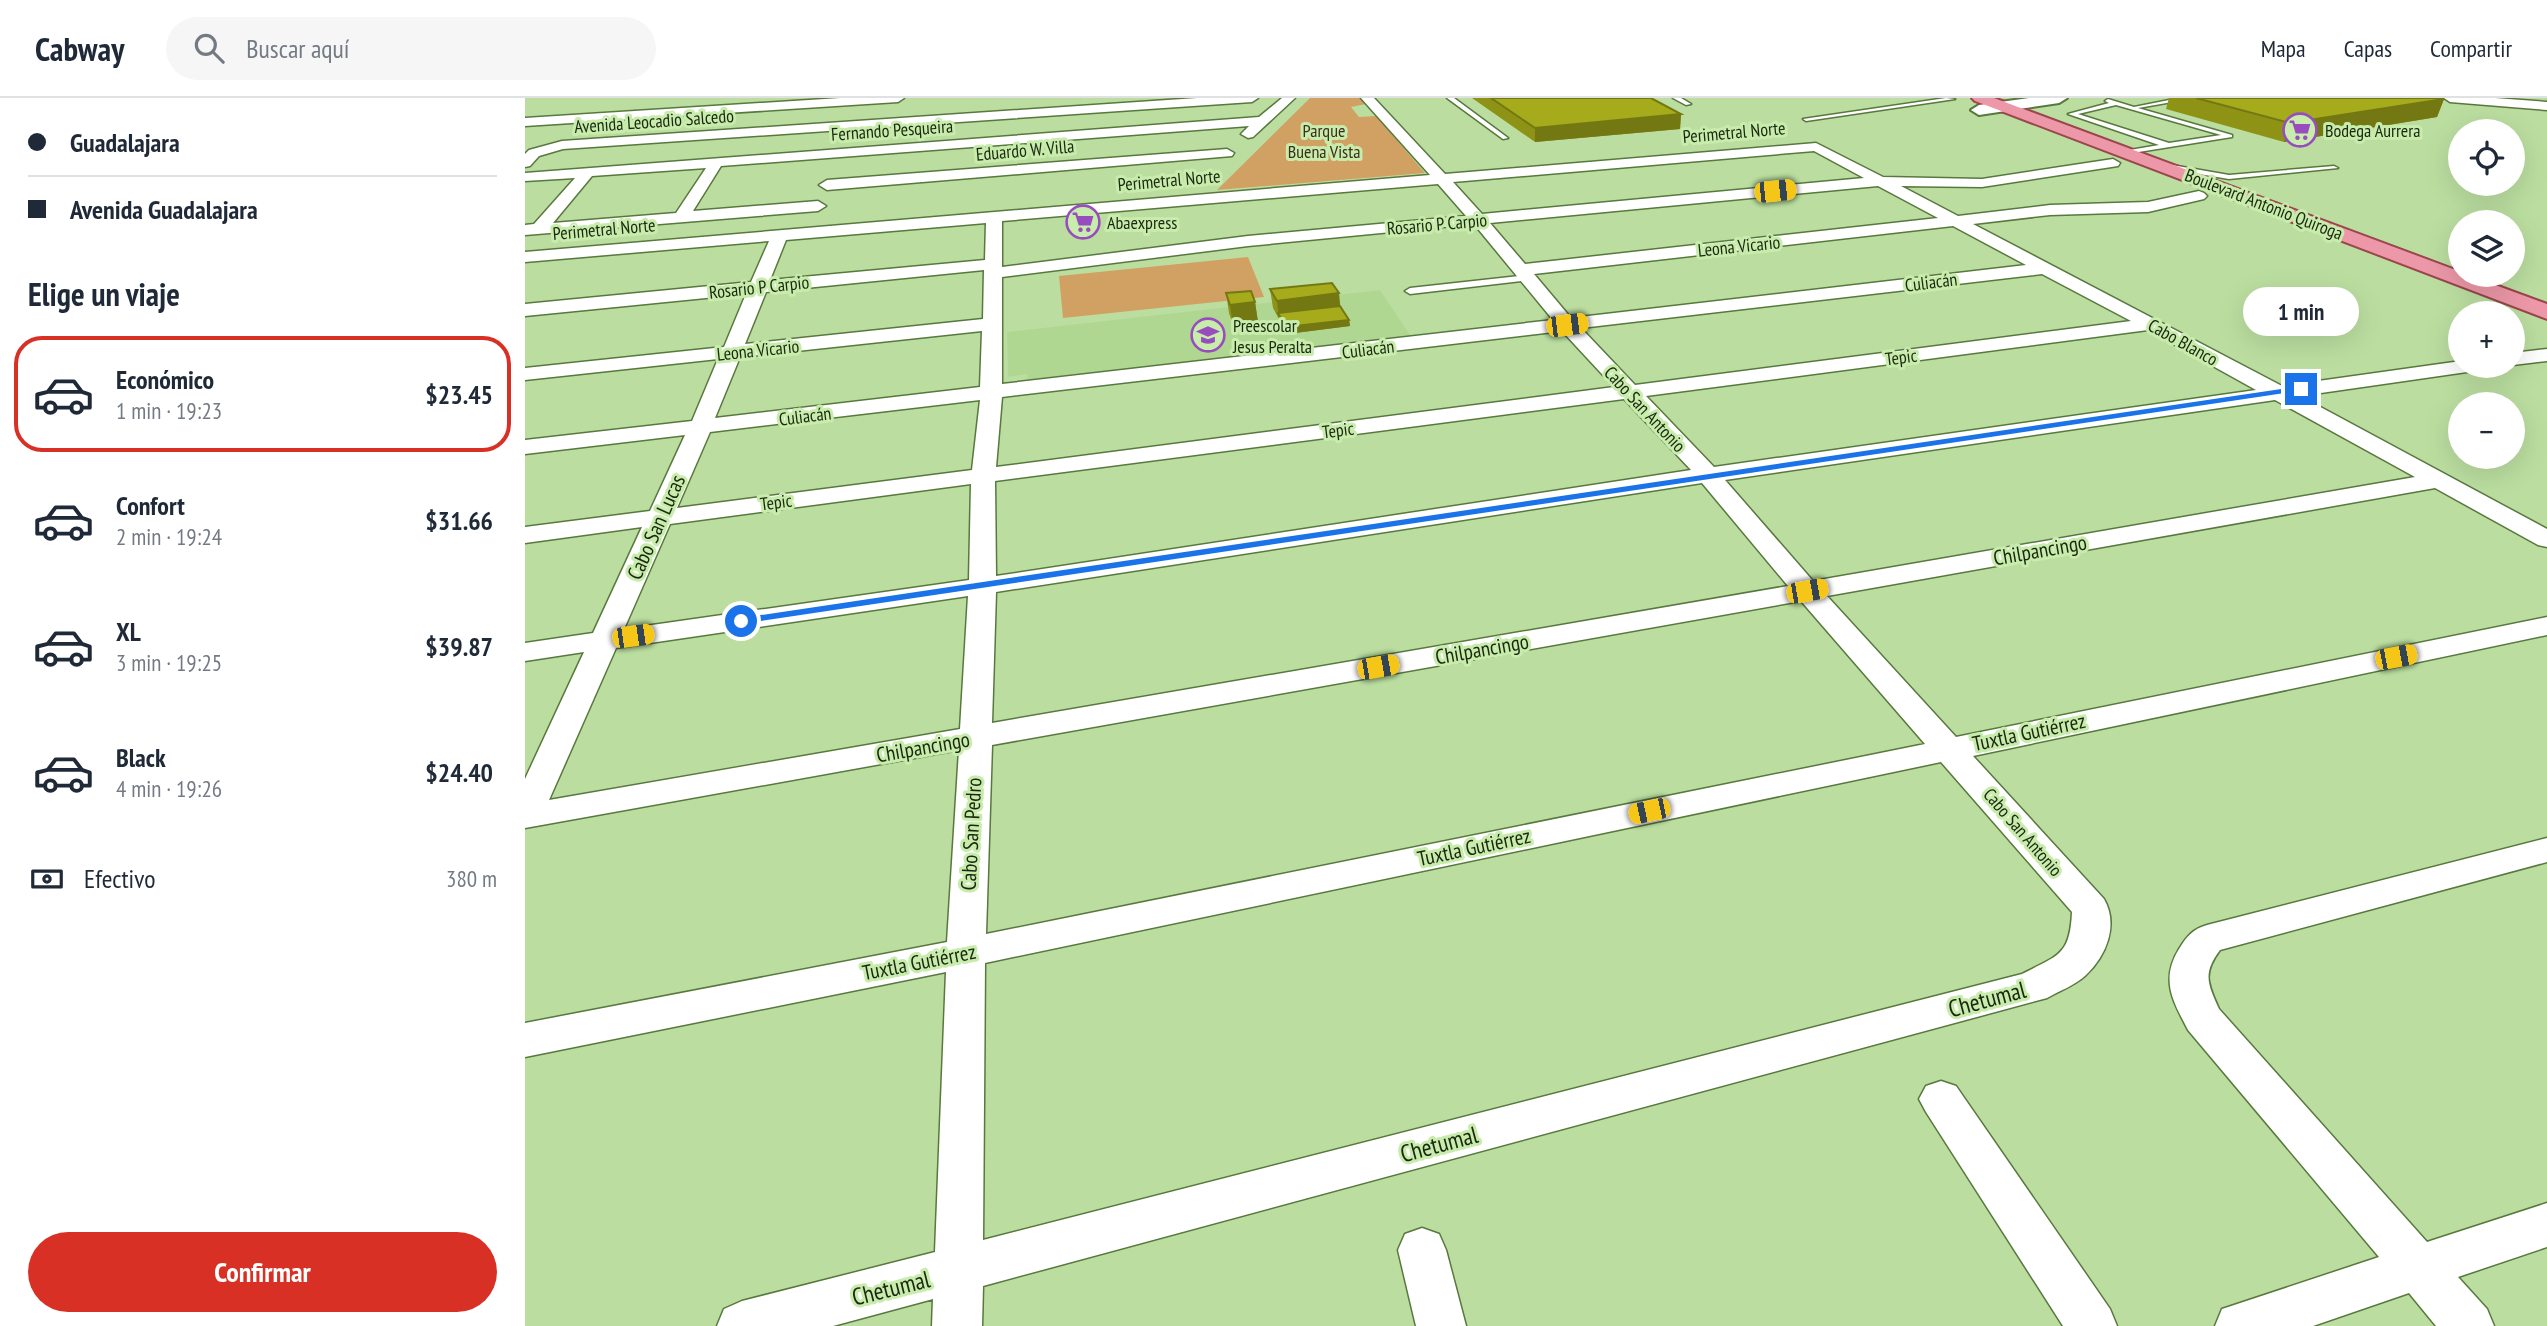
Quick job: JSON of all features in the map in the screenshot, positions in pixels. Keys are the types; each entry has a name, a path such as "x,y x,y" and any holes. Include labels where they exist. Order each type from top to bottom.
{"main road":[{"name":"Boulevard Antonio Quiroga","path":"1979,102 2120,158 2199,196 2470,301"},
{"name":"Boulevard Antonio Quiroga","path":"1979,102 2120,158 2224,182 2547,316"},
{"name":"Boulevard Antonio Quiroga","path":"2525,317 2547,316"}],"street":[{"path":"525,122 898,98"},
{"path":"1002,141 1001,114 1004,98"},
{"name":"Avenida Leocadio Salcedo","path":"525,163 534,153 562,145 1252,98"},
{"path":"1214,167 1289,98"},
{"name":"Cabo San Antonio","path":"1367,98 1479,220 1567,325 1709,475 1807,591 2091,909"},
{"path":"1979,102 2059,98"},
{"path":"2450,98 2547,103"},
{"path":"2495,98 2547,103"},
{"path":"525,147 539,144 585,105"},
{"name":"Fernando Pesqueira","path":"525,177 1262,121"},
{"name":"Perimetral Norte","path":"525,257 1439,177 1817,147"},
{"name":"Cabo Blanco","path":"1817,147 2547,539"},
{"path":"532,229 681,217 815,212 837,153"},
{"name":"Eduardo W. Villa","path":"827,185 1227,153"},
{"name":"Rosario P Carpio","path":"525,310 993,269 1248,241 1882,181 1982,183 2055,174 2120,158"},
{"path":"681,217 717,162"},
{"path":"532,229 588,172"},
{"path":"2055,174 2079,182"},
{"path":"1182,200 1201,181"},
{"path":"2102,190 2148,207"},
{"name":"Leona Vicario","path":"1524,274 2050,210 2148,207 2199,196"},
{"name":"Cabo San Pedro","path":"957,1326 966,953 983,586 983,475 991,394 994,216"},
{"name":"Cabo San Lucas","path":"525,816 700,428 780,235"},
{"name":"Culiacán","path":"525,447 2044,268"},
{"name":"Leona Vicario","path":"525,374 991,324"},
{"name":"Tepic","path":"525,536 2151,324"},
{"path":"2525,358 2547,355"},
{"path":"525,652 983,586 1709,475 2448,369"},
{"name":"Chilpancingo","path":"525,816 2438,481"},
{"name":"Tuxtla Gutiérrez","path":"525,1040 966,953 2547,626"},
{"path":"2469,1326 2203,1019 2185,979 2191,958 2207,939 2547,850"},
{"name":"Chetumal","path":"741,1326 2033,988 2071,966 2090,942 2091,909"},
{"path":"1941,1099 2092,1326"},
{"path":"2241,1326 2547,1225"},
{"path":"1422,1250 1441,1326"}],"lane":[{"path":"1450,98 1505,138"},
{"path":"1676,98 1688,104"},
{"path":"2098,98 2230,136 2120,158"},
{"path":"2131,107 2192,98"},
{"path":"1806,118 1979,102"},
{"path":"2117,103 2071,114 2170,146"},
{"path":"2190,160 2239,177"},
{"path":"2224,182 2239,177 2334,168"},
{"path":"1410,291 1524,274"}],"shaded area":[{"name":"Preescolar Jesus Peralta","path":"1380,290 1412,338 1029,385 1027,374 1008,377 1007,332"}],"green space":[{"name":"Parque Buena Vista","path":"1310,98 1360,98 1366,104 1351,107 1359,117 1376,116 1425,173 1217,190"},
{"path":"1248,257 1264,297 1063,318 1059,276"}],"building":[{"path":"1491,98 1651,98 1681,114 1535,128"},
{"path":"2196,98 2438,98 2444,99 2290,123"},
{"path":"1332,283 1339,293 1277,301 1270,289"},
{"path":"1251,291 1255,302 1230,305 1226,293"},
{"path":"1340,306 1349,320 1286,327 1278,313"}],"place":[{"name":"Bodega Aurrera","path":"2300,130"},
{"name":"Abaexpress","path":"1083,222"},
{"name":"Preescolar Jesus Peralta","path":"1208,335"}],"route":[{"path":"741,621 1735,471 2301,389"}]}
